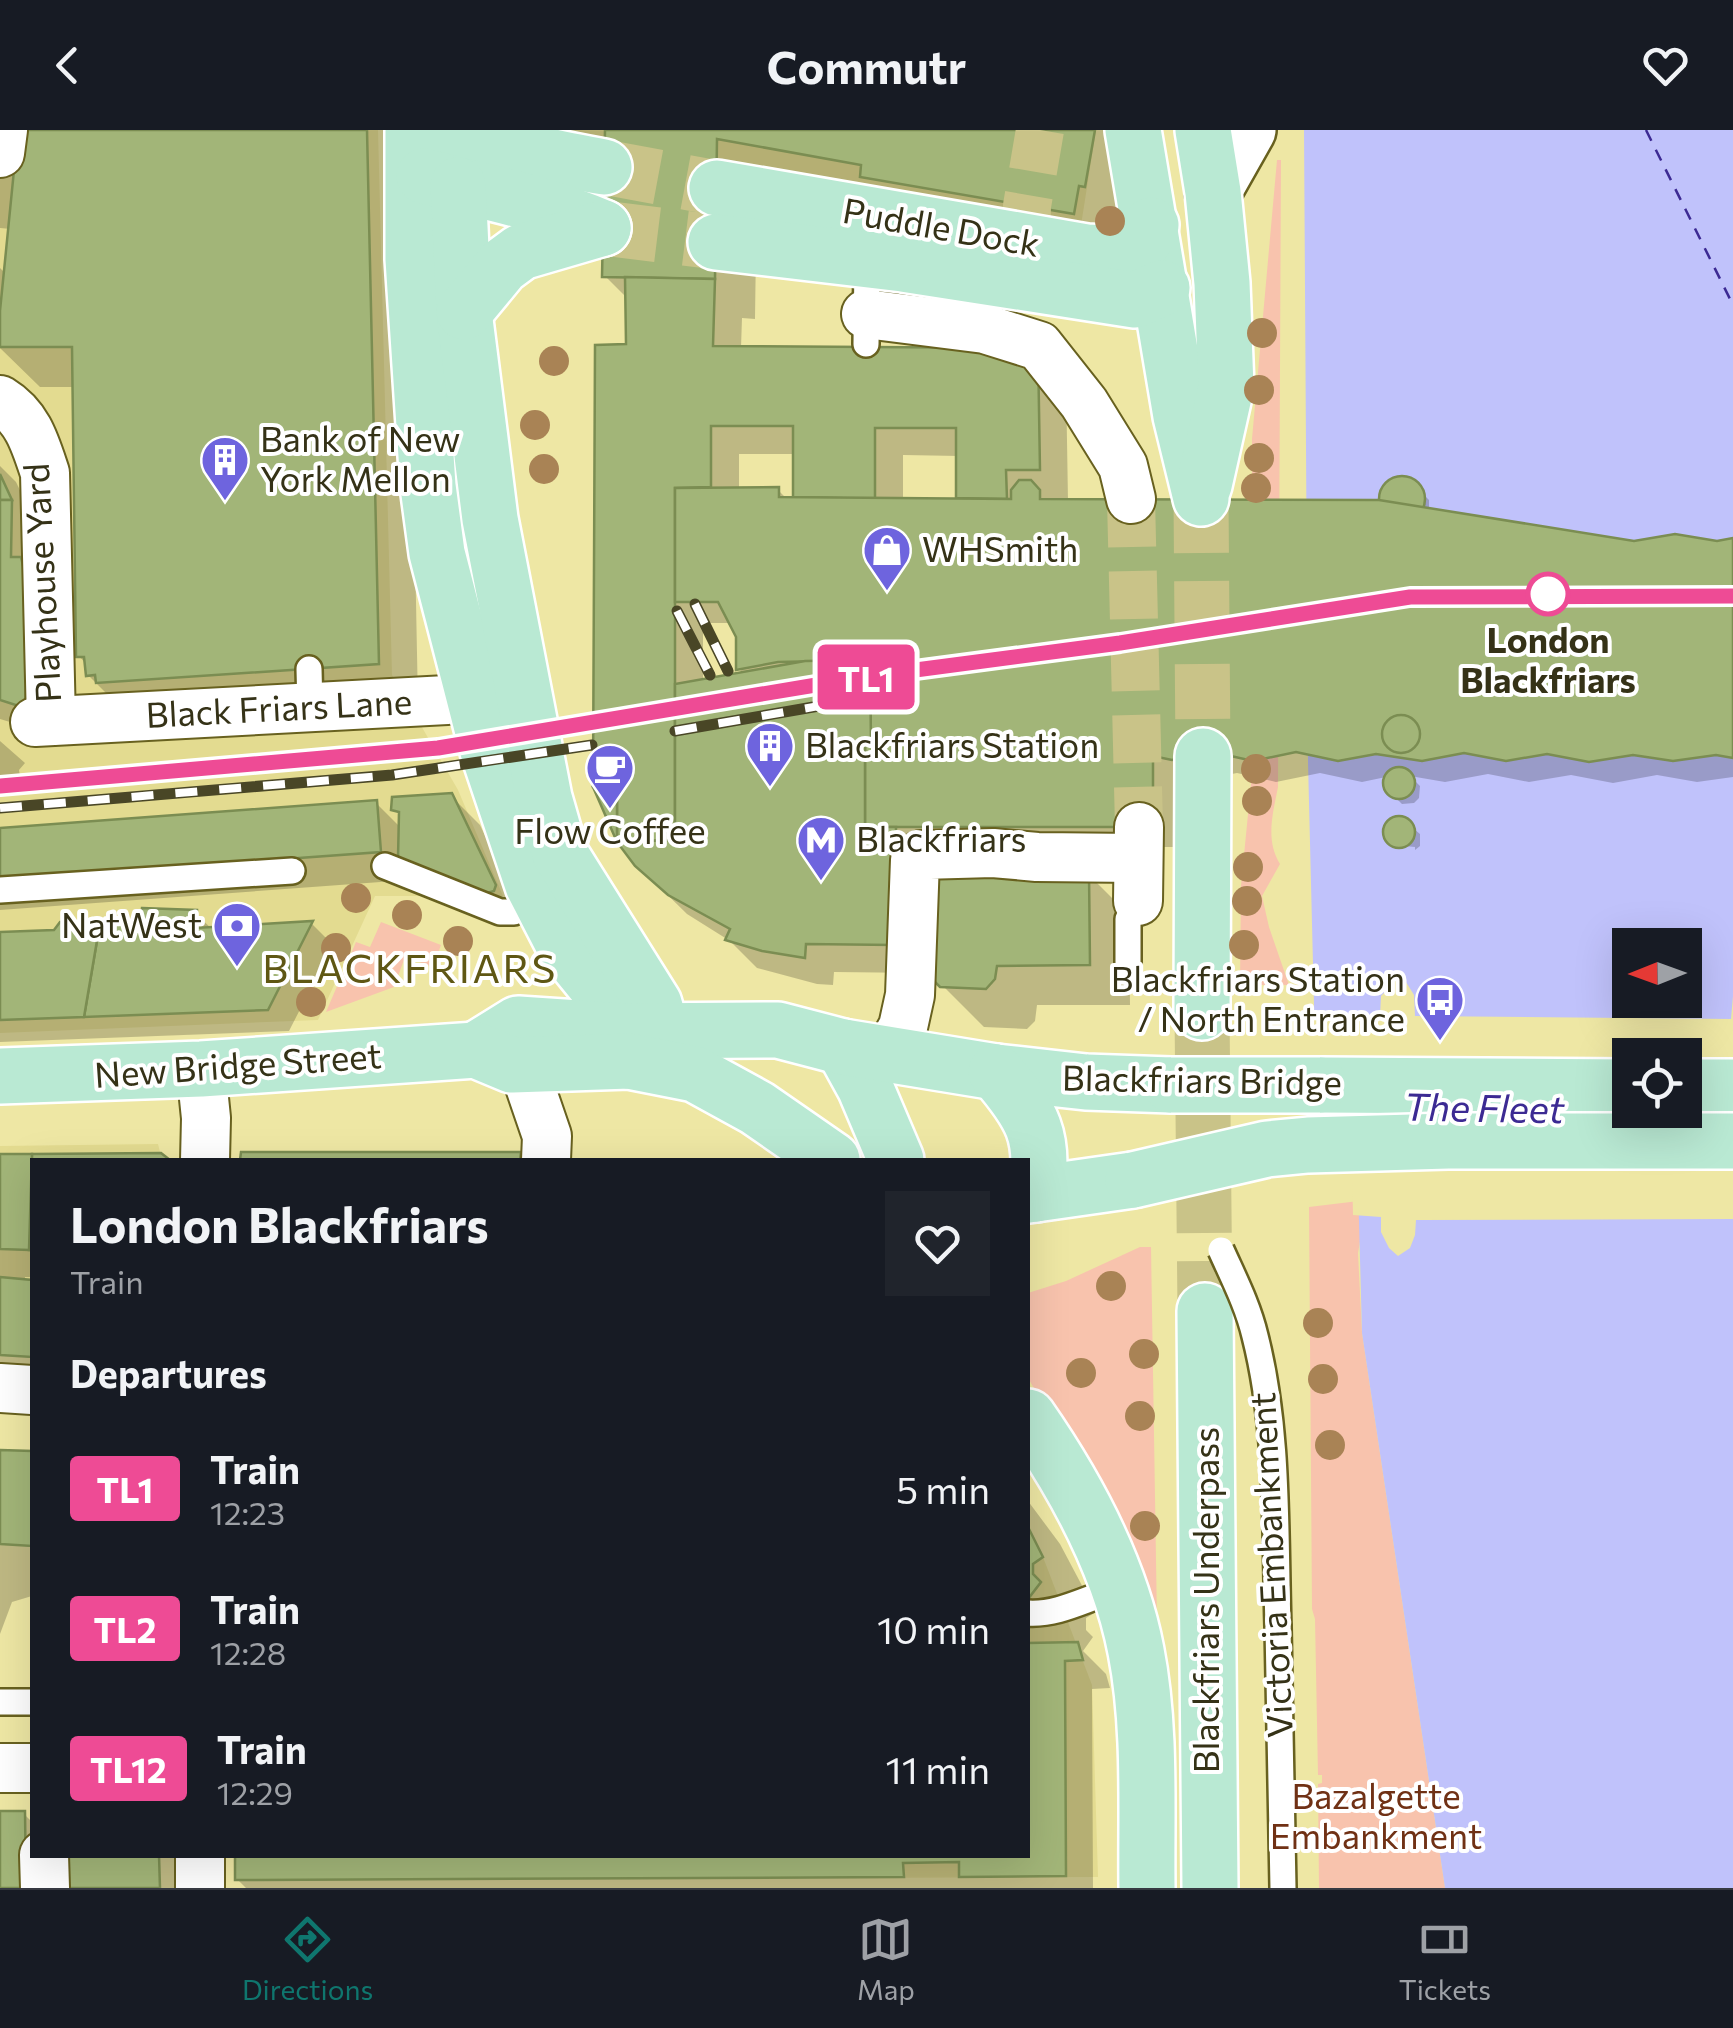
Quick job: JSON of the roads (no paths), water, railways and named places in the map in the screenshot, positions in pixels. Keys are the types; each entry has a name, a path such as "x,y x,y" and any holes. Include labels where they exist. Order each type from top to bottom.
{"main road":[{"path":"1133,130 1181,416 1201,498 1226,388 1222,283 1202,130"},
{"path":"1162,288 1177,263 1181,238 1166,130"},
{"path":"436,148 524,153 604,167"},
{"path":"436,148 514,201 558,209 603,228 521,252 502,266 464,312"},
{"path":"436,148 464,312 490,519 498,688"},
{"path":"436,148 413,259 428,486 437,553 544,798 560,854 555,888 640,978 654,1004 659,1054 757,1108 829,1158"},
{"name":"Puddle Dock","path":"716,188 1028,263 1135,300 1162,288"},
{"name":"Puddle Dock","path":"716,242 867,261 1028,263 1120,254 1138,248 1146,240 1151,225"},
{"path":"1202,1012 1203,756"},
{"name":"New Bridge Street","path":"0,1076 499,1058 518,1024 659,1054 778,1030"},
{"name":"Blackfriars Bridge","path":"778,1030 866,1051 996,1072 1126,1084 1612,1087"},
{"path":"866,1051 866,1087 895,1158"},
{"path":"996,1072 1030,1113 1036,1129 1040,1168 1032,1194"},
{"path":"1702,1087 1733,1087"},
{"name":"Blackfriars Bridge","path":"1032,1194 1133,1180 1267,1150 1308,1146 1448,1141 1733,1141"},
{"name":"Blackfriars Underpass","path":"1205,1311 1210,1888"},
{"path":"1030,1419 1056,1457 1119,1589 1137,1654 1142,1692 1147,1888"}],"street":[{"path":"0,153 3,130"},
{"path":"1213,192 1248,130"},
{"path":"866,329 985,329 1039,346 1084,403 1123,466 1131,499"},
{"name":"Playhouse Yard","path":"0,400 20,414 45,473 23,720"},
{"name":"Black Friars Lane","path":"23,720 310,688 447,700 498,688"},
{"path":"866,1051 903,1027 910,995 916,860 921,855 993,853 1138,862"},
{"path":"499,1058 547,1136 546,1158"},
{"path":"201,1069 205,1158"},
{"path":"0,1388 30,1390"},
{"path":"0,1768 30,1768"},
{"path":"44,1858 45,1888"},
{"path":"200,1858 200,1888"}],"lane":[{"name":"Puddle Dock","path":"866,329 867,261"},
{"path":"1128,968 1128,919 1138,862"},
{"path":"385,866 500,912 514,912 555,888"},
{"path":"0,890 292,871"},
{"name":"Victoria Embankment","path":"1221,1250 1247,1308 1262,1364 1272,1438 1283,1888"},
{"path":"1030,1613 1062,1609 1119,1589"},
{"path":"0,1702 30,1702"}],"water":[{"name":"The Fleet","path":"1304,130 1733,130 1733,1888 1445,1888 1362,1333 1355,1075 1340,1050 1315,1045 1308,762"}],"tunnel":[{"path":"1026,243 1027,206 1040,130"},
{"path":"604,167 717,188"},
{"path":"603,228 716,242"},
{"path":"1201,498 1203,756"},
{"path":"1131,499 1139,827"},
{"path":"1202,1012 1205,1311"}],"railway":[{"path":"695,604 728,671"},
{"path":"677,611 710,675"},
{"path":"675,709 870,676"},
{"path":"675,731 871,697"},
{"path":"0,786 394,753 593,724"},
{"path":"0,808 392,775 592,745"}],"train":[{"name":"TL1","path":"0,786 438,748 870,676 1120,643 1410,597 1733,596"}],"place":[{"name":"Bank of New York Mellon","path":"225,502"},
{"name":"WHSmith","path":"887,592"},
{"name":"London Blackfriars","path":"1548,594"},
{"name":"Blackfriars Station","path":"770,788"},
{"name":"Flow Coffee","path":"610,810"},
{"name":"Blackfriars","path":"821,882"},
{"name":"NatWest","path":"237,968"},
{"name":"Blackfriars Station / North Entrance","path":"1440,1042"}],"district":[{"name":"BLACKFRIARS","path":"410,969"}],"park label":[{"name":"Bazalgette Embankment","path":"1376,1817"}]}
